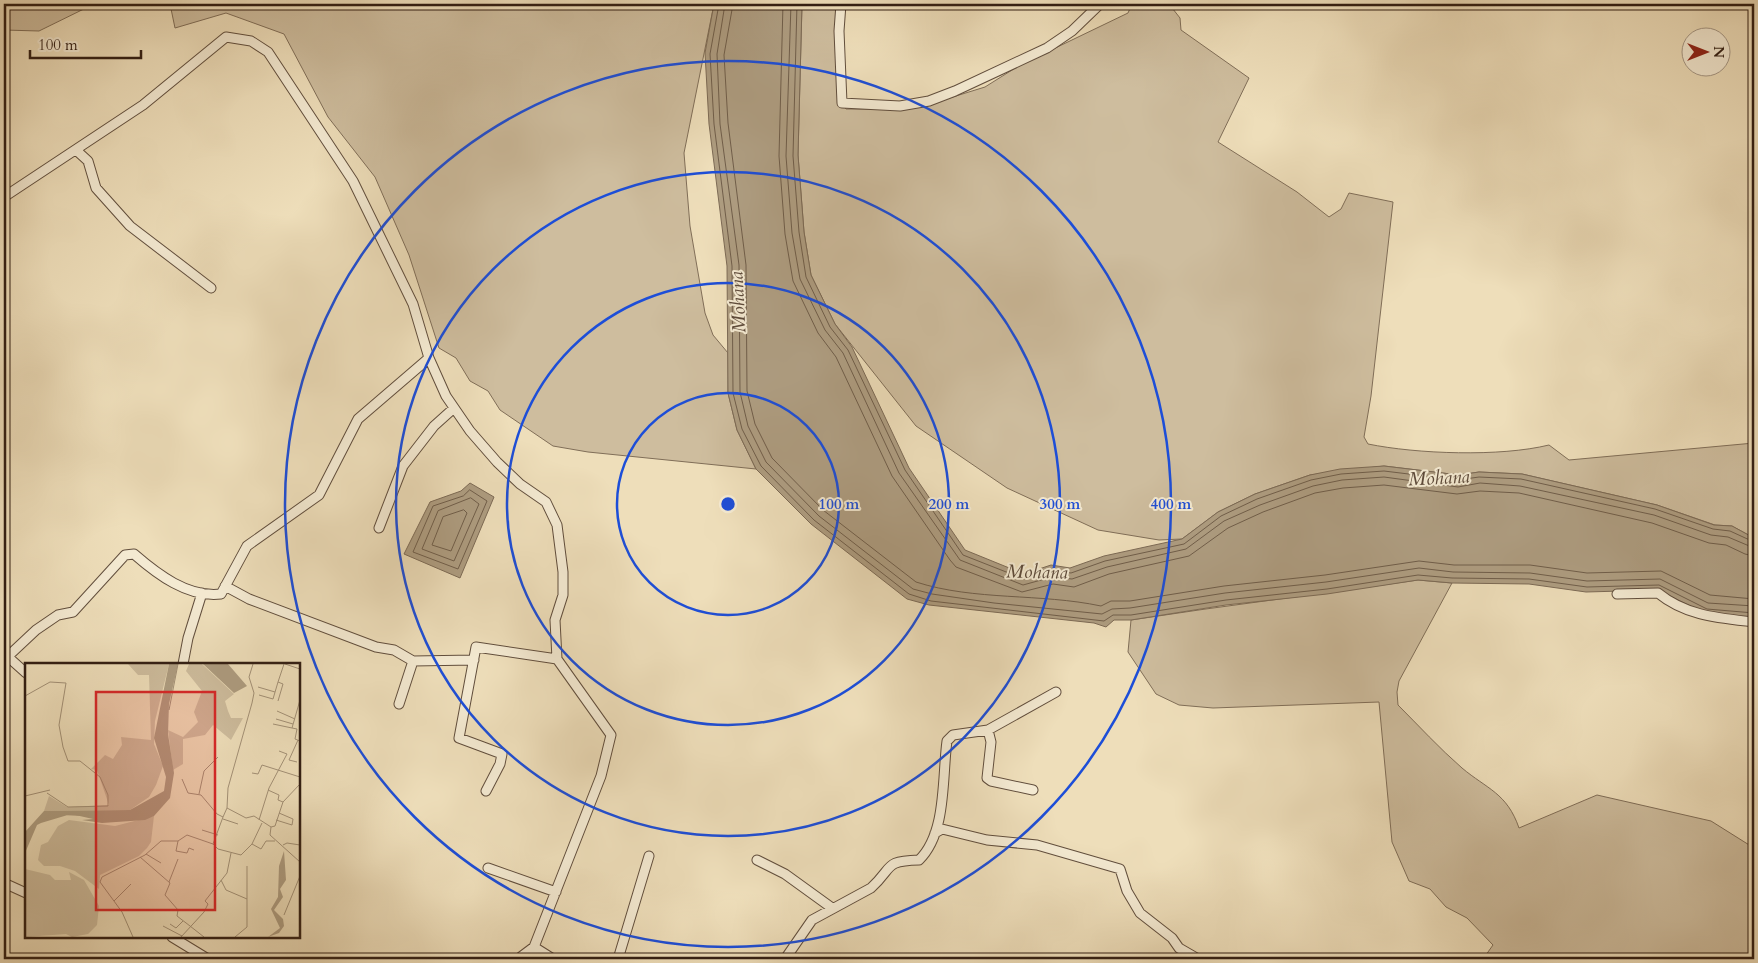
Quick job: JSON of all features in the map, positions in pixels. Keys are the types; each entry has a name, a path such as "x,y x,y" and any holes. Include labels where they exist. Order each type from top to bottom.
{"street":[{"path":"841,4 839,31 842,103 900,106 929,100 954,91 1047,48 1072,31 1100,4"},
{"path":"4,196 143,105 226,37 250,41 268,52 353,181 413,304 429,358 446,396 470,431 497,462 520,484 546,502 557,525 563,572 563,594 555,620 557,659 611,735 601,776 534,947 518,959"},
{"path":"76,150 88,161 96,188 130,226 211,288"},
{"path":"25,672 5,658 36,630 58,615 73,612 125,555 134,554 160,577 208,596 221,594 248,546 319,495 358,419 429,358"},
{"path":"379,528 403,466 434,426 454,408"},
{"path":"225,586 249,599 376,647 394,650 414,661 474,660"},
{"path":"183,663 188,638 202,593"},
{"path":"1617,594 1658,593 1672,604 1696,614 1754,622"},
{"path":"486,791 500,764 502,754 459,738 476,647 557,659"},
{"path":"399,704 414,661"},
{"path":"785,959 812,920 871,888 879,881 890,864 899,860 919,860 930,850 944,783 947,741 953,735 988,730 1056,692"},
{"path":"988,730 991,742 986,772 987,778 991,781 1033,790"},
{"path":"935,833 942,829 987,840 1037,845 1120,869 1127,891 1132,895 1140,913 1172,938 1179,948 1198,959"},
{"path":"618,959 649,856"},
{"path":"757,860 808,889 832,908"},
{"path":"488,868 556,892"},
{"path":"4,883 25,893"},
{"path":"174,938 208,959"},
{"path":"534,947 553,959"}],"shaded area":[{"path":"4,4 94,4 39,31 4,30"},
{"path":"170,4 714,4 684,153 690,226 705,313 713,335 728,353 728,393 737,430 756,469 588,452 553,446 500,410 488,391 470,381 456,358 439,348 409,255 375,177 328,117 284,34 226,13 175,28"},
{"path":"802,4 839,4 840,102 846,109 892,109 930,104 985,87 1020,65 1128,13 1132,4 1169,4 1180,18 1181,30 1249,78 1218,142 1297,192 1329,217 1341,209 1349,193 1393,202 1371,396 1364,437 1368,444 1410,450 1458,453 1507,451 1549,445 1569,460 1754,443 1754,538 1732,526 1715,525 1657,505 1522,474 1479,472 1459,475 1384,466 1310,475 1255,494 1218,512 1182,539 1159,540 1098,530 1007,488 916,426 835,324 811,275 804,232 798,155"},
{"path":"1418,580 1452,583 1399,681 1397,692 1398,705 1437,745 1502,799 1509,807 1519,828 1597,795 1711,821 1754,848 1754,959 1483,959 1493,945 1467,918 1446,907 1430,889 1409,881 1392,842 1379,702 1213,708 1179,705 1156,694 1128,652 1131,620"}],"water":[{"name":"Mohana","path":"714,4 802,4 798,155 804,232 811,275 835,324 852,347 909,468 965,550 1024,574 1051,565 1070,568 1104,556 1182,539 1218,512 1255,494 1310,475 1340,469 1384,466 1459,475 1479,472 1522,474 1657,505 1714,525 1732,526 1754,538 1754,618 1706,614 1658,590 1586,592 1529,584 1452,583 1418,580 1327,594 1226,605 1131,620 1114,620 1106,627 1094,623 929,605 907,599 811,524 756,469 737,430 728,393 727,266 709,124 705,53"},
{"path":"470,483 494,497 460,578 404,554 430,502 461,491"}]}
